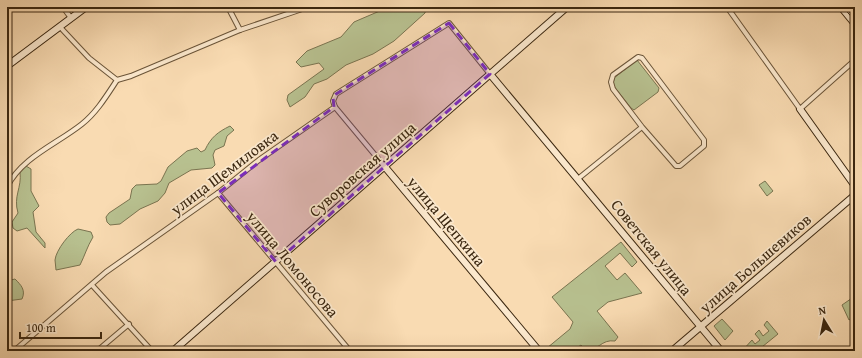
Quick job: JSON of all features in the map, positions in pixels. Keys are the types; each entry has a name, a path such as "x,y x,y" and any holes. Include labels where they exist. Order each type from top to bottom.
{"street":[{"path":"63,7 71,18"},
{"path":"7,66 86,7"},
{"path":"228,7 240,30"},
{"path":"7,187 13,177 23,166 82,124 97,109 117,80 132,76 240,30 308,7"},
{"name":"Суворовская улица","path":"173,351 567,7"},
{"path":"728,7 855,186"},
{"path":"841,7 855,24"},
{"path":"850,7 855,13"},
{"name":"Советская улица","path":"335,107 333,101 336,94 450,23 490,74 579,178 721,351"},
{"path":"60,27 89,58 117,80"},
{"path":"638,57 642,58 705,143 693,156 680,166 676,166 642,127 613,90 611,82 613,76 638,57"},
{"path":"800,109 855,60"},
{"name":"улица Щепкина","path":"335,107 539,351"},
{"name":"улица Щемиловка","path":"14,351 106,272 218,193 259,160 335,107"},
{"path":"579,178 642,127"},
{"name":"улица Ломоносова","path":"218,193 350,351"},
{"name":"улица Большевиков","path":"672,351 855,194"},
{"path":"92,285 152,351"},
{"path":"97,351 128,324"}],"highlighted area":[{"path":"449,23 490,74 276,262 218,193 334,107 333,98 336,94"}],"green space":[{"path":"389,7 426,8 425,13 394,41 373,54 346,65 327,79 314,84 305,97 290,107 287,100 288,95 324,69 319,63 301,67 296,62 307,51 341,37 354,22"},
{"path":"637,60 659,88 658,92 634,110 613,85 614,78"},
{"path":"230,126 234,130 227,136 224,146 215,150 213,155 215,165 212,168 191,170 169,183 165,193 158,201 140,209 120,224 110,225 107,222 106,217 109,213 130,199 132,189 136,185 157,184 161,181 168,167 187,151 197,148 201,152 205,150 215,135"},
{"path":"26,166 31,169 31,191 39,206 33,212 36,232 45,243 45,248 27,228 17,231 13,228 12,222 18,213 16,202 20,183 20,172"},
{"path":"765,181 773,191 767,196 759,185"},
{"path":"78,229 91,232 93,237 80,265 56,270 55,260 58,251 67,237"},
{"path":"621,242 637,262 632,267 620,253 605,266 617,280 625,273 642,293 608,302 597,311 618,337 615,341 603,343 594,349 586,351 581,345 572,351 550,351 547,348 570,329 573,322 552,297"},
{"path":"15,279 23,290 22,299 7,301 7,281"},
{"path":"855,296 855,316 849,320 842,305"},
{"path":"722,319 733,331 725,340 714,326"},
{"path":"767,321 778,334 757,351 742,351 752,340 755,344 760,340 755,334 759,330 763,336 769,331 764,325"}],"tram line":[{"path":"843,7 855,21"}]}
